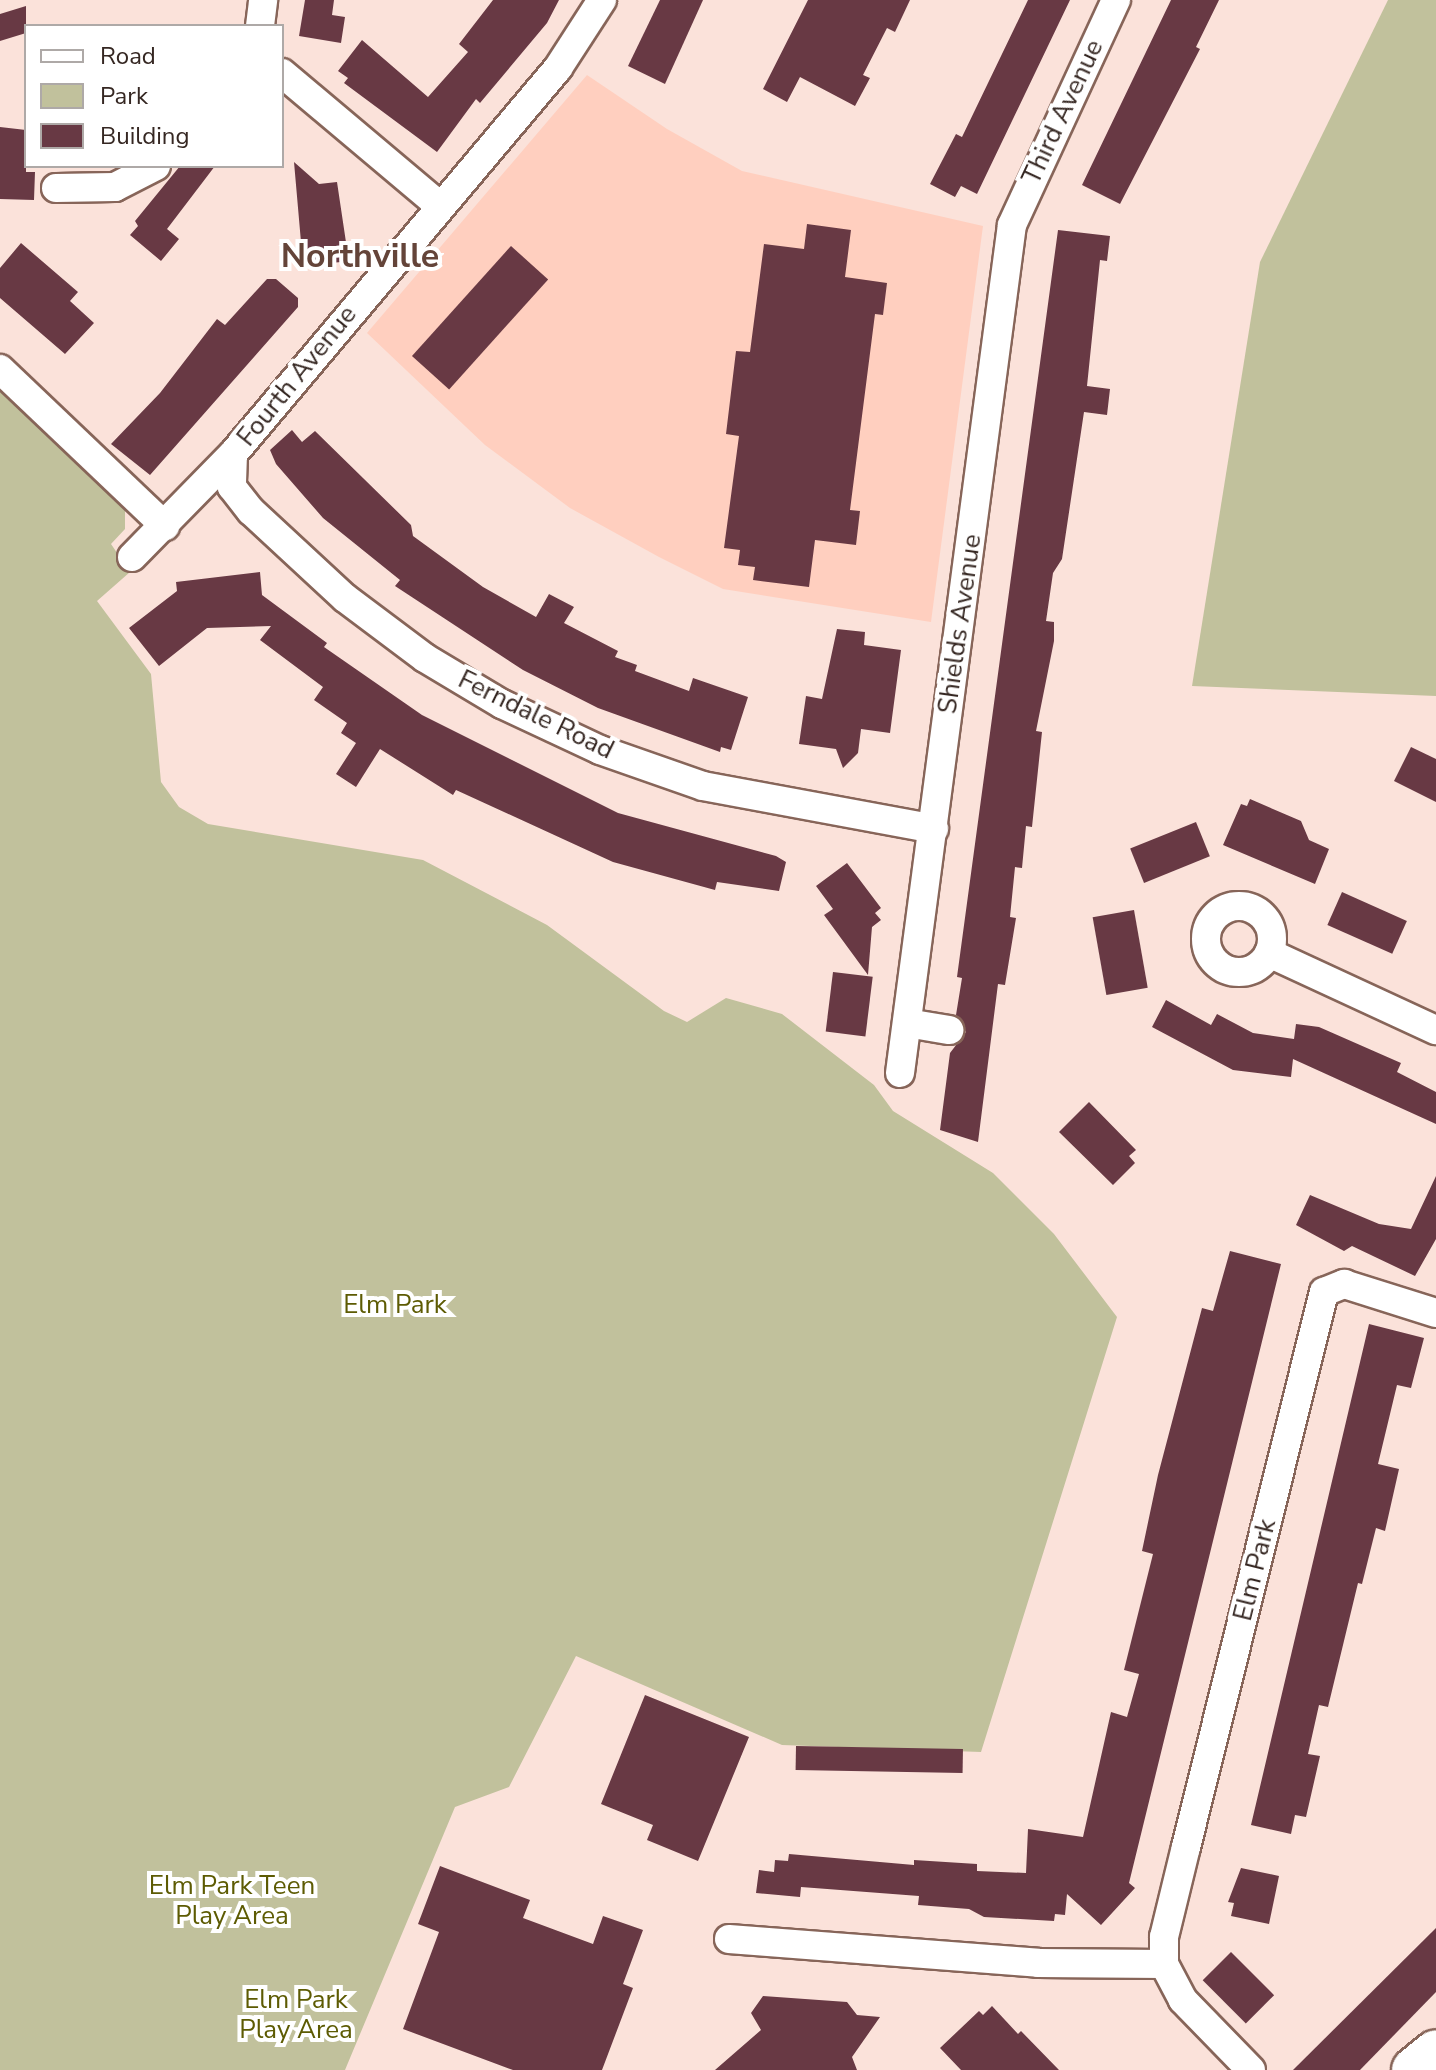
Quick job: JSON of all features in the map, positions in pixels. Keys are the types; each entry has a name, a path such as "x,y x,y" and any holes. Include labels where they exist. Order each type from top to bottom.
{"main road":[{"path":"1414,2070 1436,2052"}],"street":[{"path":"260,24 263,0"},
{"name":"Fourth Avenue","path":"132,557 233,454 439,205 558,68 602,0"},
{"name":"Third Avenue","path":"1012,225 1116,0"},
{"path":"284,75 439,205"},
{"path":"56,188 115,187 152,168"},
{"name":"Shields Avenue","path":"900,1073 1012,225"},
{"path":"0,369 165,526"},
{"name":"Ferndale Road","path":"233,454 232,487 263,522 345,598 425,658 502,704 600,750 703,786 934,829"},
{"path":"1269,953 1436,1030"},
{"path":"907,1023 949,1030"},
{"name":"Elm Park","path":"1164,1964 1172,1903 1324,1292 1344,1284 1436,1313"},
{"path":"729,1939 1038,1963 1164,1964 1183,2000 1251,2070"}],"shaded area":[{"path":"587,75 667,129 742,171 983,226 931,622 723,589 659,557 570,508 485,445 367,333"}],"green space":[{"path":"1388,0 1436,0 1436,696 1192,686 1260,262"},
{"name":"Elm Park","path":"0,387 125,503 125,529 111,544 130,572 97,601 151,674 161,782 179,807 208,824 423,860 547,925 664,1011 687,1022 726,998 782,1014 874,1085 893,1111 993,1173 1054,1234 1117,1317 981,1752 782,1745 576,1656 509,1787 455,1807 345,2070 0,2070"}],"building":[{"path":"305,0 334,0 332,15 345,17 341,43 299,36"},
{"path":"493,0 559,0 547,23 480,103 476,99 437,152 344,83 348,78 338,71 362,40 428,97 468,52 459,44"},
{"path":"660,0 703,0 665,84 628,66"},
{"path":"808,0 910,0 895,32 887,28 863,75 870,78 855,106 800,77 787,102 763,89"},
{"path":"1028,0 1070,0 977,194 961,186 955,197 930,184 956,134 962,137"},
{"path":"1171,0 1219,0 1196,47 1200,49 1120,204 1082,185"},
{"path":"26,6 24,34 0,41 0,14"},
{"path":"0,127 24,130 24,168 26,172 35,172 34,200 0,199"},
{"path":"294,162 319,184 337,182 347,249 341,249 342,262 303,265"},
{"path":"178,168 213,168 167,229 179,239 161,261 130,235 138,226 135,221"},
{"path":"807,224 851,230 845,277 887,283 883,315 875,314 850,510 860,511 856,545 815,540 809,587 753,580 755,567 738,565 740,550 724,548 739,436 726,434 736,351 750,352 764,244 804,249"},
{"path":"1058,230 1110,236 1107,261 1100,260 1087,386 1110,389 1107,415 1084,412 1062,559 1053,573 1046,621 1054,622 1054,641 1036,731 1042,732 1032,827 1026,826 1022,868 1015,867 1010,917 1016,918 1005,985 998,984 978,1142 940,1130 950,1053 966,1032 956,1015 962,978 957,977"},
{"path":"21,243 78,292 70,301 94,323 65,354 0,298 0,268"},
{"path":"511,246 548,279 449,389 412,356"},
{"path":"267,279 276,279 298,298 298,307 150,475 111,444 160,393 217,319 225,325"},
{"path":"292,430 302,442 315,431 411,525 413,536 483,587 536,617 549,594 574,607 564,623 618,651 615,657 637,665 635,671 689,691 693,678 748,697 731,750 721,747 720,752 598,708 523,670 395,586 400,580 323,518 276,464 270,450"},
{"path":"260,572 262,595 327,643 324,647 422,715 618,813 776,856 786,862 779,891 717,882 715,890 613,862 456,790 453,795 380,749 356,787 336,774 356,743 341,733 347,723 314,700 323,687 260,640 271,626 207,628 159,666 129,628 177,591 176,582"},
{"path":"837,629 865,632 864,645 901,650 890,733 861,729 858,753 843,768 836,749 799,744 806,696 822,699"},
{"path":"1411,747 1436,759 1436,802 1394,781"},
{"path":"1250,799 1301,821 1309,840 1329,849 1315,884 1223,845 1241,804 1247,806"},
{"path":"1196,822 1210,856 1144,883 1130,849"},
{"path":"847,863 881,908 875,913 881,920 872,927 868,975 824,915 833,909 816,886"},
{"path":"1342,892 1407,921 1392,954 1327,925"},
{"path":"1134,910 1148,988 1106,995 1093,917"},
{"path":"833,972 873,977 865,1036 826,1032"},
{"path":"1166,1000 1211,1025 1217,1014 1253,1033 1294,1039 1296,1024 1319,1027 1401,1063 1397,1072 1436,1092 1436,1124 1293,1059 1291,1077 1233,1070 1152,1027"},
{"path":"1089,1102 1136,1150 1129,1156 1135,1163 1113,1185 1059,1132"},
{"path":"1436,1176 1436,1239 1415,1276 1352,1246 1344,1251 1296,1225 1310,1195 1379,1224 1411,1229"},
{"path":"1230,1251 1281,1264 1129,1883 1135,1888 1101,1925 1067,1894 1065,1915 1055,1914 1054,1921 984,1917 969,1909 918,1905 919,1896 801,1887 800,1897 756,1893 759,1870 774,1872 775,1860 788,1861 789,1854 914,1865 914,1860 977,1864 977,1871 1026,1873 1028,1829 1083,1837 1111,1712 1127,1717 1139,1674 1124,1670 1153,1554 1142,1551 1158,1475 1202,1308 1213,1311"},
{"path":"1369,1324 1424,1338 1411,1388 1397,1385 1378,1464 1399,1469 1385,1531 1376,1528 1362,1584 1358,1583 1328,1707 1319,1705 1308,1754 1320,1756 1306,1817 1295,1815 1291,1834 1251,1825"},
{"path":"645,1695 749,1737 698,1861 647,1840 653,1825 601,1804"},
{"path":"796,1746 963,1749 963,1773 796,1770"},
{"path":"440,1866 530,1900 523,1918 593,1944 603,1916 643,1930 623,1984 633,1988 602,2070 513,2070 403,2029 439,1932 418,1924"},
{"path":"1241,1868 1279,1876 1269,1924 1231,1916 1234,1903 1228,1902"},
{"path":"1436,1928 1436,1992 1360,2070 1293,2070"},
{"path":"1231,1952 1274,1995 1246,2023 1203,1980"},
{"path":"763,1996 847,2002 857,2015 880,2017 852,2057 857,2070 715,2070 761,2030 751,2013"},
{"path":"992,2006 1059,2070 961,2070 940,2048 979,2011 983,2015"}],"district":[{"name":"Northville","path":"360,257"}],"park label":[{"name":"Elm Park Teen Play Area","path":"232,1901"},
{"name":"Elm Park Play Area","path":"296,2015"}]}
